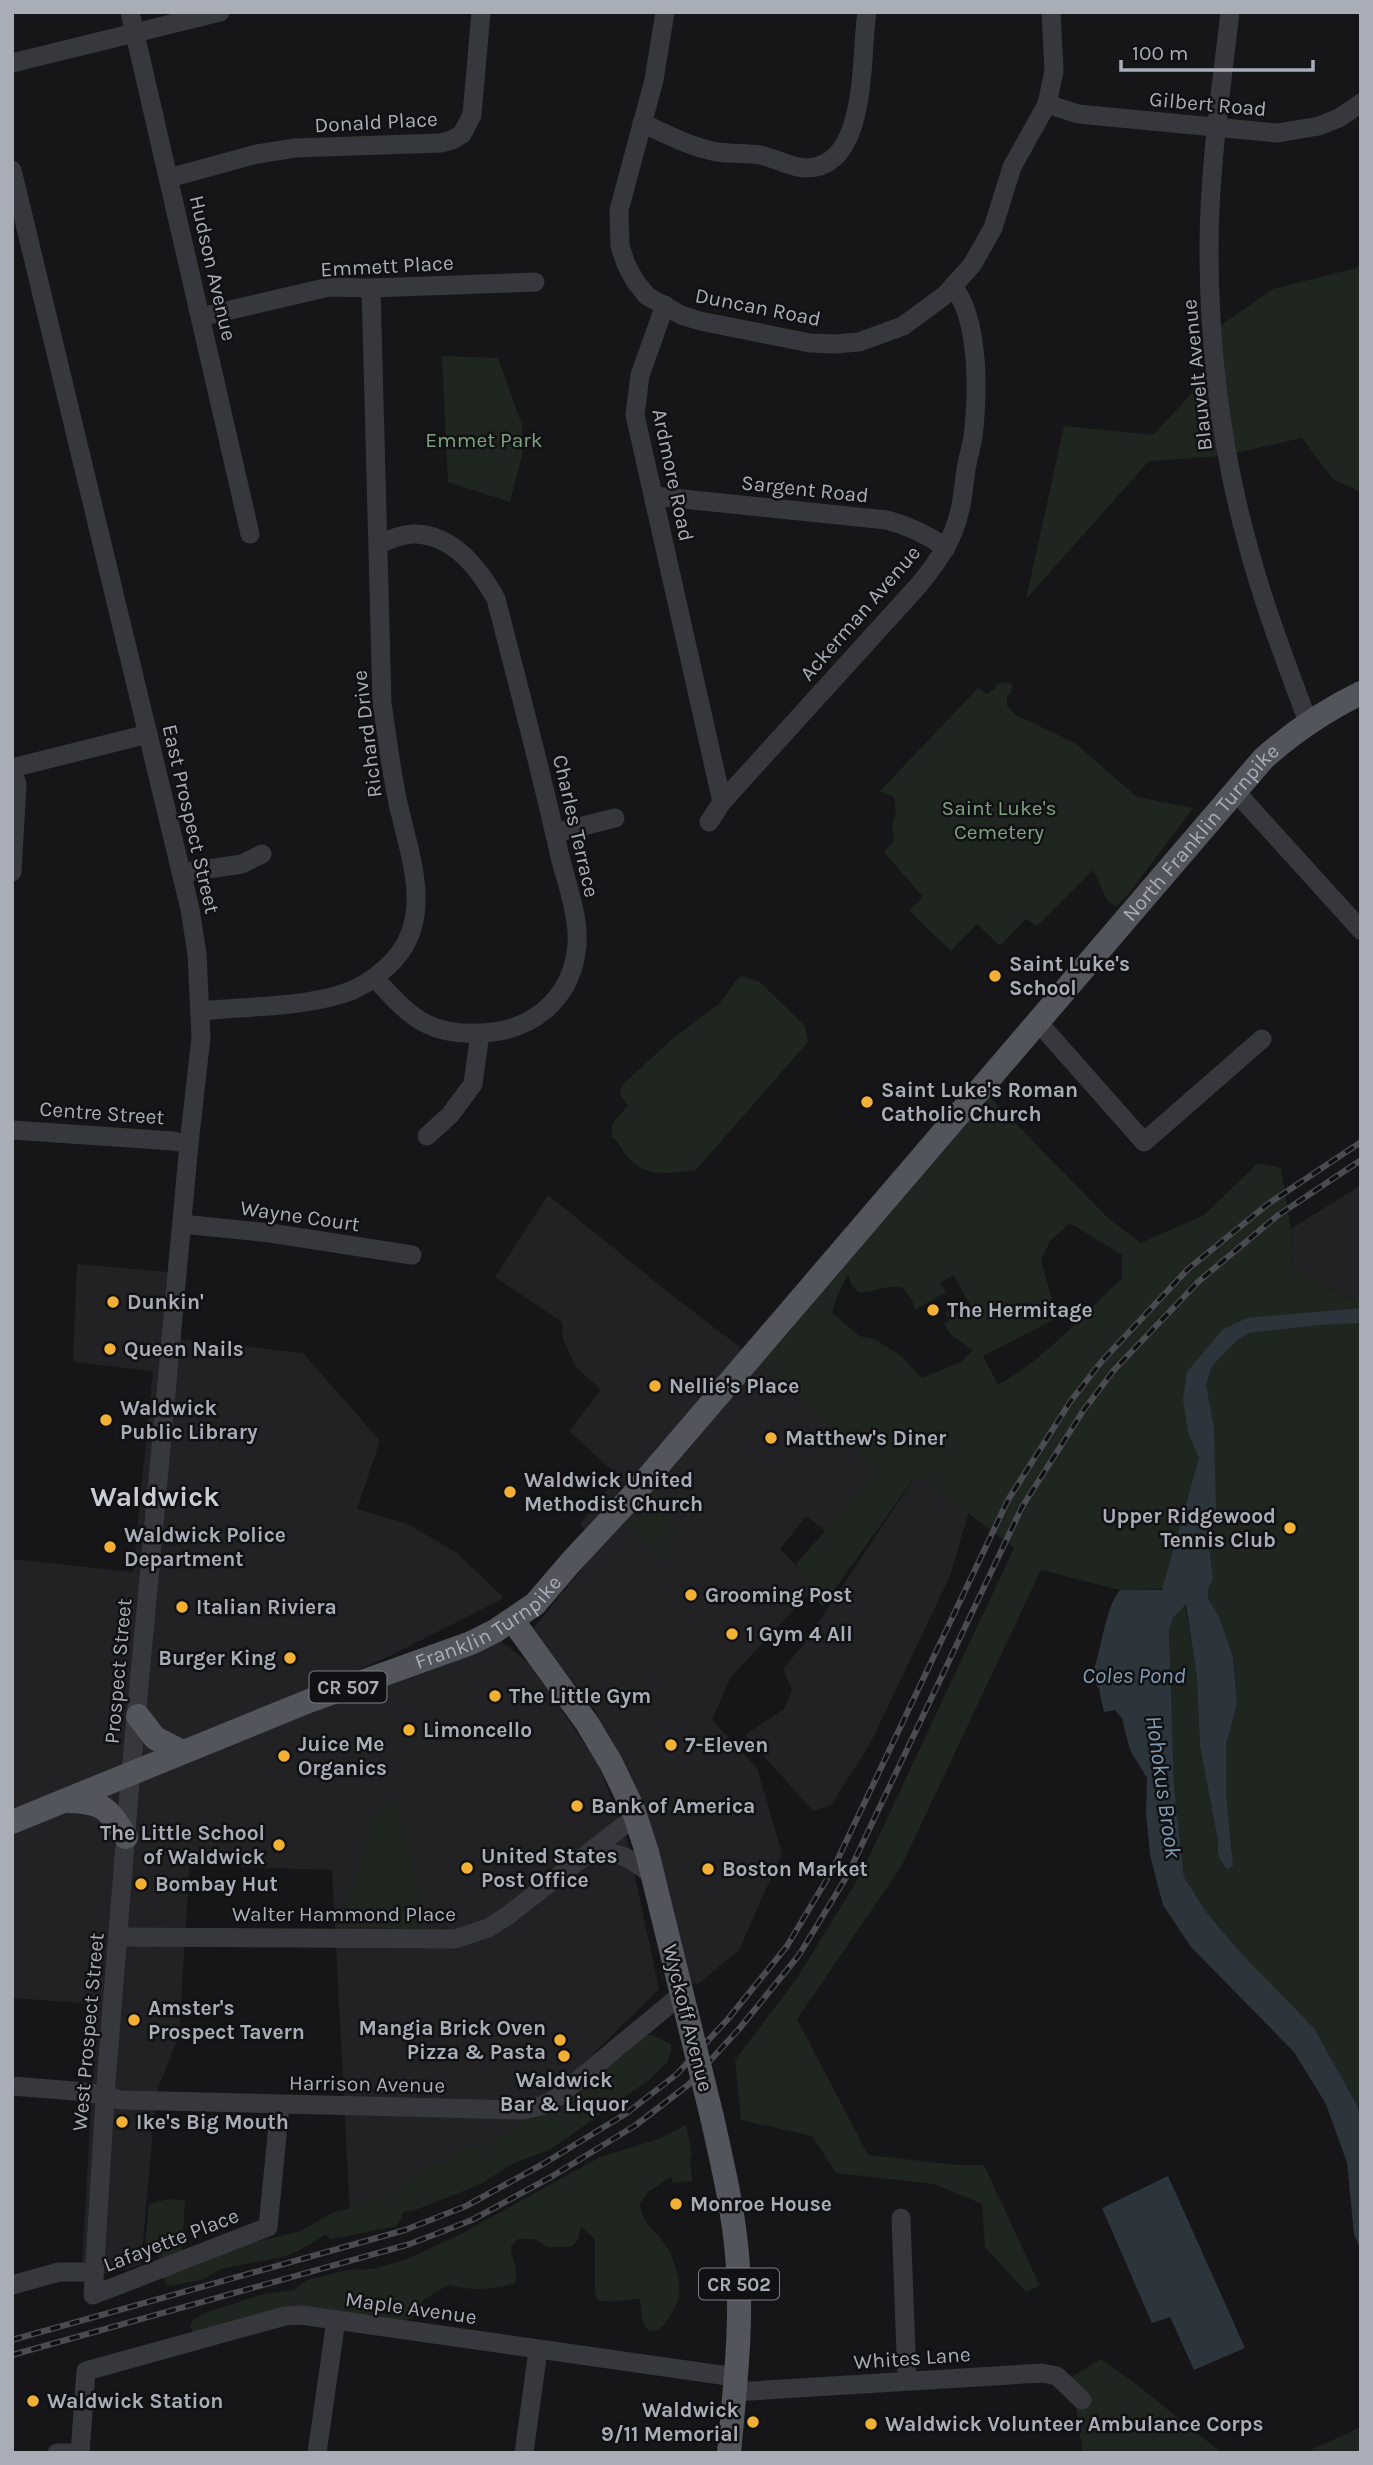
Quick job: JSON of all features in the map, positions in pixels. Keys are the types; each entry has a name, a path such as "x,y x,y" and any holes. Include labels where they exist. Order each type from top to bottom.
{"main road":[{"name":"North Franklin Turnpike","path":"760,1347 1263,759 1308,722 1361,693"},
{"name":"Franklin Turnpike","path":"12,1822 309,1701 471,1643 513,1621 535,1604 760,1347"},
{"name":"Wyckoff Avenue","path":"513,1621 587,1723 611,1763 636,1816 653,1875 712,2117 737,2253 740,2328 729,2453"},
{"path":"138,1716 155,1738 182,1752"},
{"path":"65,1800 97,1803 108,1809 126,1837"}],"street":[{"name":"Hudson Avenue","path":"130,12 250,534"},
{"path":"12,63 220,12"},
{"name":"Donald Place","path":"169,178 257,154 295,148 441,143 453,140 462,134 472,115 481,12"},
{"path":"665,12 654,80 619,209 620,246 626,264 647,296 665,305"},
{"path":"642,123 694,146 716,152 773,158 794,167 819,167 831,162 840,154 851,134 859,90 867,12"},
{"path":"953,286 971,265 993,228 1012,167 1047,104 1055,71 1051,12"},
{"name":"Blauvelt Avenue","path":"1230,12 1211,189 1209,260 1215,366 1222,425 1247,541 1263,598 1308,722"},
{"name":"Gilbert Road","path":"1047,104 1078,114 1278,133 1299,131 1339,118 1361,103"},
{"name":"East Prospect Street","path":"12,170 181,873 197,954 201,1037 158,1490"},
{"name":"Emmett Place","path":"201,317 329,288 535,282"},
{"name":"Duncan Road","path":"665,305 681,315 700,321 810,343 835,344 859,342 903,326 921,315 953,286"},
{"name":"Ackerman Avenue","path":"709,822 722,802 918,586 946,548 962,507 976,408 972,344 965,307 953,286"},
{"name":"Richard Drive","path":"200,1011 317,1000 343,994 375,978 394,961 414,927 414,863 390,762 382,703 371,288"},
{"name":"Ardmore Road","path":"665,305 640,375 635,415 722,802"},
{"name":"Sargent Road","path":"654,496 887,520 927,534 946,548"},
{"name":"Charles Terrace","path":"375,978 402,1009 415,1019 451,1031 501,1031 535,1019 549,1009 567,982 577,943 555,834 496,600 478,568 460,553 435,539 419,534 406,535 379,544"},
{"path":"12,872 17,784 12,769 148,734"},
{"path":"1235,791 1361,930"},
{"path":"555,834 615,818"},
{"path":"181,873 243,864 262,854"},
{"path":"1038,1022 1144,1142 1262,1039"},
{"path":"427,1136 450,1115 472,1084 480,1033"},
{"name":"Centre Street","path":"12,1130 189,1144"},
{"name":"Wayne Court","path":"182,1224 270,1233 412,1255"},
{"name":"Prospect Street","path":"131,1773 158,1490"},
{"name":"West Prospect Street","path":"93,2295 105,2097 131,1773"},
{"name":"Walter Hammond Place","path":"118,1937 455,1939 488,1928 587,1856 636,1816"},
{"path":"587,1856 617,1853 653,1875"},
{"name":"Harrison Avenue","path":"12,2086 87,2092 121,2100 523,2110 555,2099 685,2004"},
{"name":"Lafayette Place","path":"93,2295 268,2227 280,2105"},
{"path":"901,2218 907,2380"},
{"path":"12,2285 59,2272 93,2273"},
{"name":"Maple Avenue","path":"80,2453 86,2371 285,2316 300,2315 538,2350 735,2385"},
{"path":"317,2453 336,2320"},
{"path":"524,2453 538,2350"},
{"name":"Whites Lane","path":"735,2385 1042,2373 1057,2376 1082,2400"},
{"path":"57,2453 69,2453"}],"shaded area":[{"path":"1361,1185 1361,1300 1355,1300 1292,1269 1291,1229"},
{"path":"548,1195 757,1360 879,1471 825,1531 806,1516 780,1549 816,1586 731,1677 712,1720 757,1768 782,1853 739,1950 698,1984 691,1983 655,1837 595,1711 533,1629 599,1548 580,1524 618,1476 569,1431 601,1390 576,1367 563,1340 562,1322 495,1277"},
{"path":"77,1264 168,1272 162,1337 303,1353 380,1441 357,1509 408,1524 457,1553 504,1598 390,1656 187,1743 497,1638 531,1665 598,1763 628,1844 659,1989 521,2125 402,2196 350,2214 332,1870 241,1867 240,1858 190,1858 179,2035 156,2094 141,2265 81,2280 97,2004 12,1998 12,1559 133,1572 153,1371 73,1362"},
{"path":"917,1474 969,1511 950,1576 870,1744 831,1805 813,1811 745,1735 784,1709 792,1690 783,1669 804,1644"}],"green space":[{"path":"1361,263 1361,492 1333,479 1302,438 1222,456 1149,461 1026,599 1064,426 1153,435 1208,376 1210,333 1273,289 1356,268"},
{"name":"Emmet Park","path":"442,356 498,358 522,425 522,455 510,502 448,482"},
{"name":"Saint Luke's Cemetery","path":"1007,682 1013,685 1007,696 1007,706 1016,715 1075,743 1137,797 1193,808 1126,897 1116,906 1107,900 1093,870 1037,926 1026,919 1000,946 977,924 951,951 909,911 923,897 884,852 892,844 892,825 896,811 894,797 880,791 978,688 987,694 995,689 996,684"},
{"path":"742,976 760,982 805,1026 808,1042 696,1170 658,1173 641,1168 633,1163 612,1137 612,1124 628,1105 620,1094 622,1085 671,1040 719,1004"},
{"path":"987,1094 1109,1219 1141,1243 1204,1215 1258,1163 1281,1168 1291,1229 1292,1269 1354,1300 1361,1300 1361,2125 1358,2107 1314,2028 1241,1953 1207,1913 1184,1877 1174,1787 1169,1629 1173,1618 1185,1604 1197,1678 1200,1746 1218,1841 1216,1850 1232,1852 1226,1791 1226,1745 1237,1704 1233,1657 1220,1619 1208,1598 1208,1589 1213,1580 1177,1589 1120,1590 1041,1570 901,1867 797,2019 868,2155 957,2165 984,2165 1040,2286 1026,2292 985,2247 982,2204 934,2184 836,2173 812,2136 741,2120 735,2060 797,1978 861,1874 1014,1548 917,1474 822,1607 796,1564 878,1471 757,1360","holes":["1070,1223 1122,1255 1122,1278 1032,1363 998,1385 983,1356 1057,1318 1041,1260 1050,1241","848,1274 851,1284 859,1292 902,1287 912,1300 915,1310 946,1292 940,1283 953,1275 971,1306 955,1315 951,1309 945,1313 950,1321 944,1324 951,1335 973,1350 961,1362 922,1378 900,1355 874,1339 859,1336 832,1313"]},
{"path":"653,1491 676,1512 666,1522 680,1537 675,1537 669,1544 670,1549 662,1557 627,1523"},
{"path":"397,1801 427,1930 338,1926 360,1869 373,1818"},
{"path":"652,2035 671,2044 671,2051 667,2063 650,2079 549,2150 512,2164 481,2184 404,2212 397,2226 332,2239 325,2235 286,2256 221,2269 202,2280 168,2286 157,2252 154,2248 145,2248 149,2204 168,2199 185,2200 182,2250 256,2242 301,2231 333,2212 389,2193 431,2165 444,2162 463,2150 485,2145 521,2125 528,2113 623,2056 642,2036"},
{"path":"686,2125 692,2156 692,2181 673,2183 671,2177 648,2192 640,2204 646,2222 668,2249 679,2283 679,2296 675,2307 659,2329 649,2331 643,2323 640,2299 597,2299 595,2239 581,2227 578,2240 571,2247 547,2247 535,2239 518,2239 511,2246 516,2272 515,2283 482,2289 448,2285 423,2300 413,2317 405,2321 342,2317 195,2335 190,2327 193,2320 204,2313 264,2294 294,2290 307,2280 348,2270 372,2269 405,2260 461,2234 600,2157 659,2139"},
{"path":"1101,2359 1222,2453 1083,2453 1073,2376"},
{"path":"1361,2427 1361,2453 1304,2453"}],"water":[{"path":"1361,1308 1361,1323 1249,1333 1236,1341 1212,1366 1206,1384 1214,1429 1216,1508 1209,1548 1213,1579 1208,1589 1208,1598 1220,1619 1233,1657 1237,1704 1226,1745 1226,1791 1233,1866 1227,1869 1218,1852 1200,1746 1197,1678 1186,1604 1173,1618 1169,1629 1174,1787 1184,1877 1207,1913 1241,1953 1314,2028 1358,2107 1361,2125 1361,2250 1354,2234 1347,2163 1326,2104 1294,2052 1191,1947 1163,1905 1150,1855 1146,1813 1147,1778 1130,1750 1122,1718 1115,1710 1104,1712 1099,1689 1091,1677 1110,1608 1120,1590 1162,1590 1199,1458 1188,1432 1183,1400 1187,1372 1222,1330 1247,1318"},
{"path":"1168,2176 1245,2348 1194,2370 1170,2317 1152,2323 1102,2208"}],"railway":[{"path":"12,2340 405,2230 466,2206 543,2164 627,2113 677,2074 728,2019 787,1946 833,1869 1008,1500 1070,1402 1102,1361 1188,1269 1268,1204 1361,1142"},
{"path":"12,2355 410,2244 472,2220 551,2177 636,2125 688,2085 739,2029 799,1955 847,1876 1022,1507 1083,1411 1114,1370 1199,1281 1277,1216 1361,1160"}],"place":[{"name":"Saint Luke's School","path":"995,976"},
{"name":"Saint Luke's Roman Catholic Church","path":"867,1102"},
{"name":"Dunkin'","path":"113,1302"},
{"name":"The Hermitage","path":"933,1310"},
{"name":"Queen Nails","path":"110,1349"},
{"name":"Nellie's Place","path":"655,1386"},
{"name":"Waldwick Public Library","path":"106,1420"},
{"name":"Matthew's Diner","path":"771,1438"},
{"name":"Waldwick United Methodist Church","path":"510,1492"},
{"name":"Upper Ridgewood Tennis Club","path":"1290,1528"},
{"name":"Waldwick Police Department","path":"110,1547"},
{"name":"Grooming Post","path":"691,1595"},
{"name":"Italian Riviera","path":"182,1607"},
{"name":"1 Gym 4 All","path":"732,1634"},
{"name":"Burger King","path":"290,1658"},
{"name":"The Little Gym","path":"495,1696"},
{"name":"Limoncello","path":"409,1730"},
{"name":"7-Eleven","path":"671,1745"},
{"name":"Juice Me Organics","path":"284,1756"},
{"name":"Bank of America","path":"577,1806"},
{"name":"The Little School of Waldwick","path":"279,1845"},
{"name":"United States Post Office","path":"467,1868"},
{"name":"Boston Market","path":"708,1869"},
{"name":"Bombay Hut","path":"141,1884"},
{"name":"Amster's Prospect Tavern","path":"134,2020"},
{"name":"Mangia Brick Oven Pizza & Pasta","path":"560,2040"},
{"name":"Waldwick Bar & Liquor","path":"564,2056"},
{"name":"Ike's Big Mouth","path":"122,2122"},
{"name":"Monroe House","path":"676,2204"},
{"name":"Waldwick Station","path":"33,2401"},
{"name":"Waldwick 9/11 Memorial","path":"753,2422"},
{"name":"Waldwick Volunteer Ambulance Corps","path":"871,2424"}],"district":[{"name":"Waldwick","path":"155,1496"}],"water label":[{"name":"Coles Pond","path":"1134,1675"},
{"name":"Hohokus Brook","path":"1164,1787"}]}
